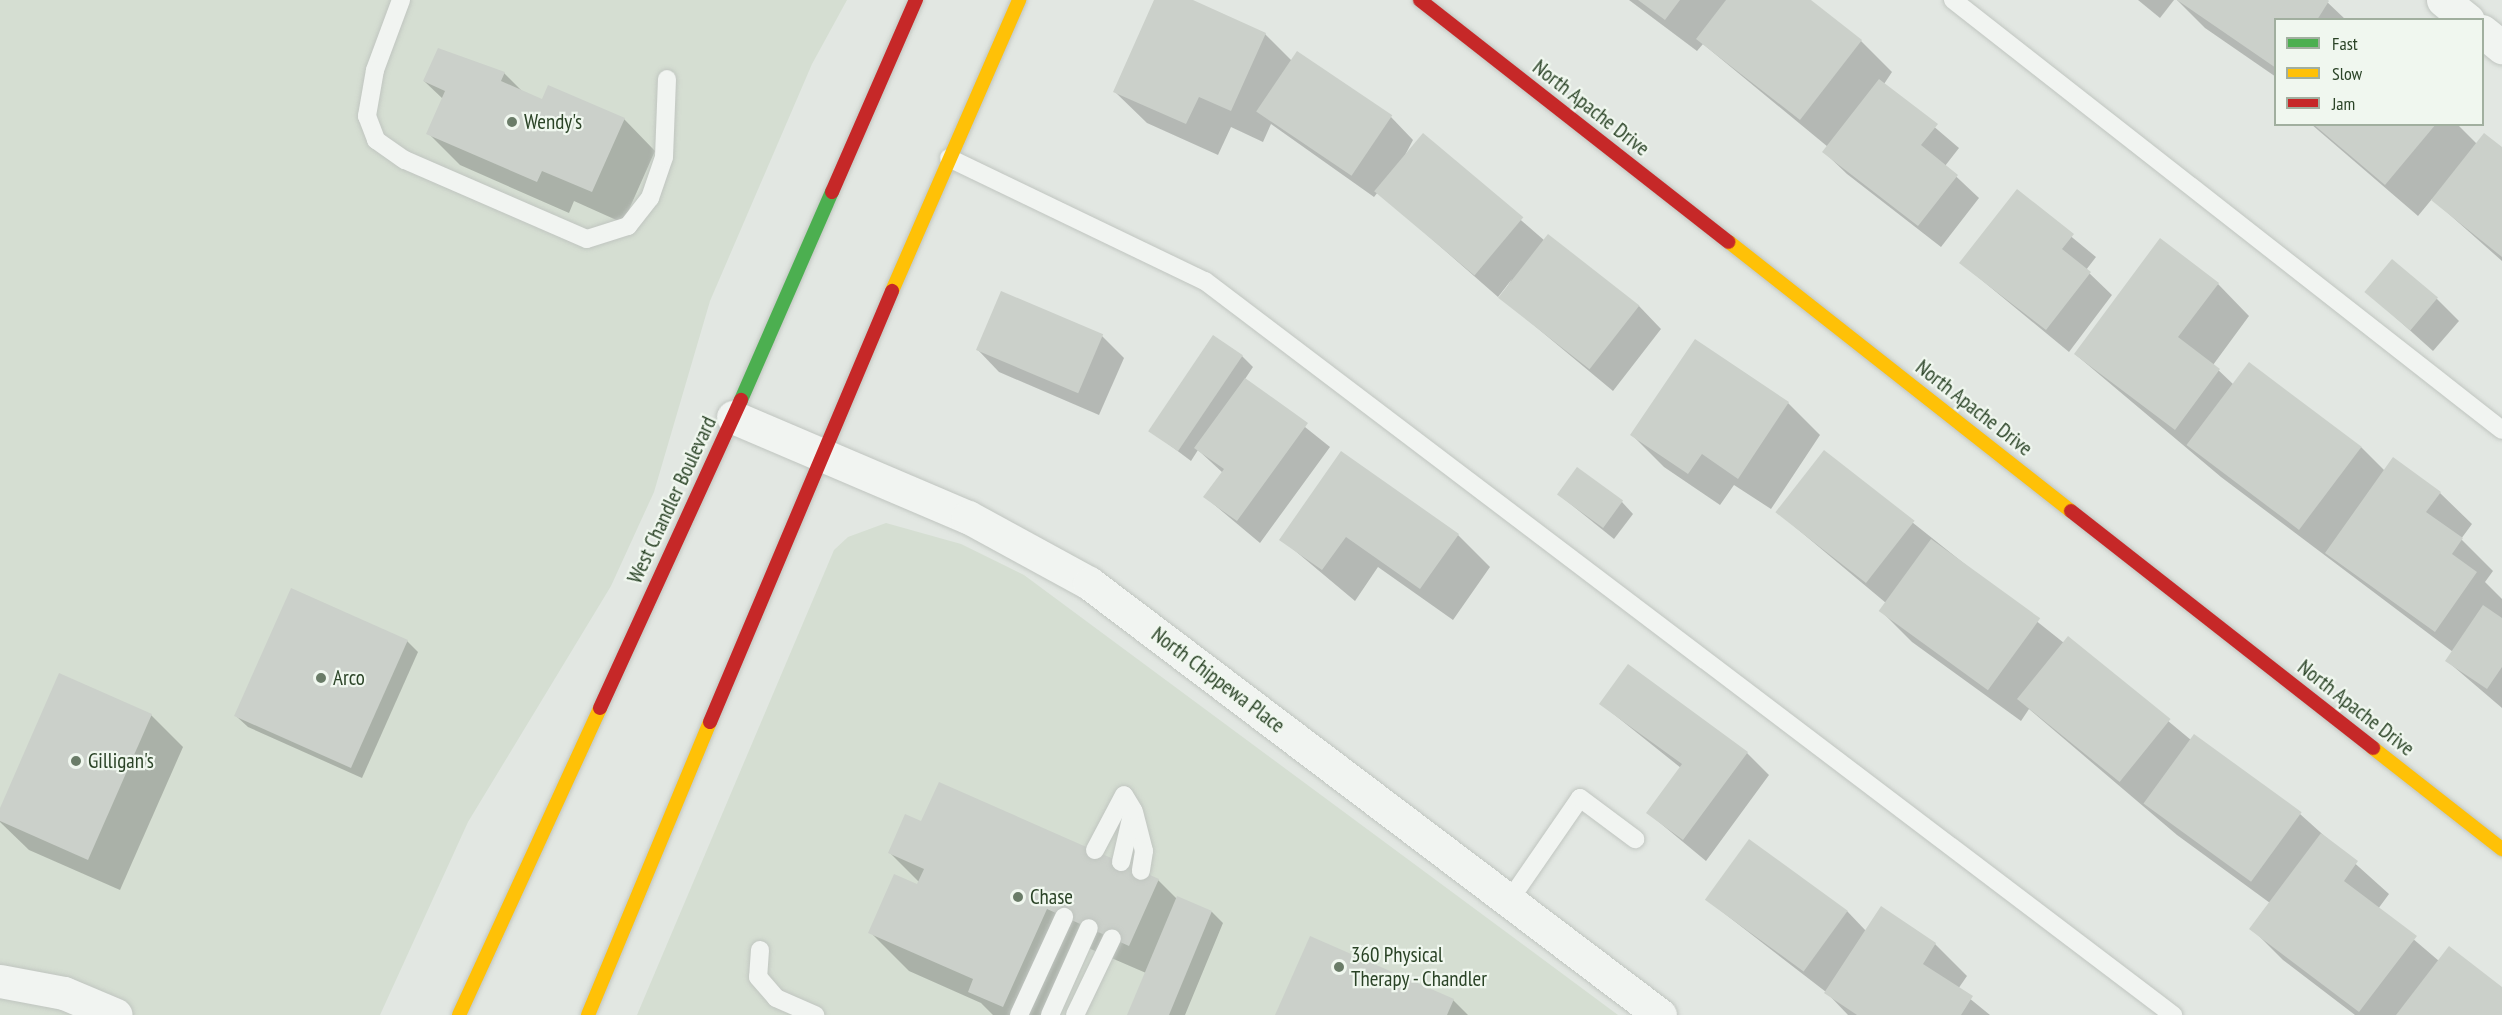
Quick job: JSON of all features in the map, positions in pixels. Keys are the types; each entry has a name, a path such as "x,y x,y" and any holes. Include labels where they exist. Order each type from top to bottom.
{"main road":[{"name":"West Chandler Boulevard","path":"459,1015 733,417 916,0"},
{"path":"588,1015 821,456 1019,0"},
{"name":"North Apache Drive","path":"1420,0 2502,849"}],"street":[{"path":"2443,0 2466,18"},
{"path":"2484,33 2502,47"},
{"name":"North Chippewa Place","path":"733,417 968,517 1089,583 1660,1015"},
{"path":"0,981 64,993 116,1015"}],"lane":[{"path":"401,0 375,70 367,116 376,140 405,160 587,239 628,226 650,198 664,158 667,79"},
{"path":"1953,0 2502,430"},
{"path":"949,158 1205,281 2173,1015"},
{"path":"1509,901 1580,798 1635,839"},
{"path":"1095,850 1129,802"},
{"path":"1121,862 1129,802"},
{"path":"1129,802 1142,828 1141,871"},
{"path":"1019,1015 1064,917"},
{"path":"1050,1015 1089,928"},
{"path":"1076,1015 1112,938"},
{"path":"760,950 758,977 776,998 815,1015"}],"shaded area":[{"path":"0,0 847,0 812,64 710,301 654,492 611,586 468,822 380,1015 0,1015"},
{"path":"886,523 961,544 1024,575 1618,1015 637,1015 834,550 848,537"}],"building":[{"path":"1154,0 1193,0 1266,33 1231,111 1199,97 1186,124 1113,92"},
{"path":"1638,0 1680,0 1665,20"},
{"path":"1726,0 1811,0 1862,40 1800,120 1696,39"},
{"path":"2177,0 2328,0 2318,18 2274,18 2274,67"},
{"path":"438,48 505,72 501,81 542,99 548,85 625,118 592,192 542,171 537,182 426,134 445,91 423,81"},
{"path":"1297,51 1392,115 1352,176 1256,112"},
{"path":"1879,79 1938,124 1921,145 1958,175 1918,226 1822,152"},
{"path":"2315,126 2434,126 2385,185"},
{"path":"1423,133 1523,217 1474,275 1374,191"},
{"path":"2484,133 2502,147 2502,257 2431,200"},
{"path":"2017,189 2074,234 2062,249 2091,272 2046,330 1959,263"},
{"path":"1548,234 1639,305 1590,369 1498,298"},
{"path":"2160,238 2219,283 2178,337 2220,369 2175,430 2074,354"},
{"path":"2392,259 2438,298 2410,331 2364,292"},
{"path":"1001,291 1103,334 1078,393 976,350"},
{"path":"1213,335 1243,355 1178,451 1148,431"},
{"path":"1695,339 1789,402 1738,479 1702,454 1688,474 1630,435"},
{"path":"2249,362 2362,447 2299,530 2186,445"},
{"path":"1245,378 1308,423 1237,521 1203,497 1224,469 1194,448"},
{"path":"1824,450 1915,521 1866,583 1775,512"},
{"path":"1341,451 1459,534 1420,589 1346,537 1322,570 1279,540"},
{"path":"2393,457 2441,492 2426,512 2463,538 2452,554 2477,572 2435,632 2325,553"},
{"path":"1577,467 1623,501 1603,528 1557,495"},
{"path":"1931,539 2040,618 1988,690 1879,611"},
{"name":"Arco","path":"291,588 408,640 351,768 234,716"},
{"path":"2483,605 2502,618 2502,667 2487,689 2445,661"},
{"path":"2068,636 2171,719 2120,782 2017,699"},
{"path":"1628,664 1748,752 1683,840 1646,813 1682,764 1599,704"},
{"name":"Gilligan's","path":"59,673 152,714 88,860 0,821 0,808"},
{"path":"2194,734 2302,812 2251,882 2143,804"},
{"name":"Chase","path":"939,782 1159,879 1129,946 1047,909 1003,1007 968,992 973,979 868,933 894,874 917,884 924,869 888,853 905,814 921,821"},
{"path":"2321,833 2358,861 2344,881 2417,936 2359,1012 2249,929"},
{"path":"1749,839 1848,911 1804,971 1705,900"},
{"path":"1177,896 1212,911 1169,1015 1127,1015"},
{"path":"1881,906 1936,943 1923,964 1973,996 1961,1015 1857,1015 1824,993"},
{"name":"360 Physical Therapy - Chandler","path":"1310,936 1454,999 1447,1015 1275,1015"},
{"path":"2449,946 2502,987 2502,1015 2396,1015"}],"traffic: fast":[{"path":"741,400 832,192"}],"traffic: slow":[{"path":"892,291 1019,0"},
{"path":"1729,242 2071,511"},
{"path":"459,1015 600,708"},
{"path":"588,1015 710,722"},
{"path":"2373,748 2502,849"}],"traffic: jam":[{"path":"832,192 916,0"},
{"path":"1420,0 1729,242"},
{"path":"710,722 892,291"},
{"path":"600,708 741,400"},
{"path":"2071,511 2373,748"}],"place":[{"name":"Wendy's","path":"512,122"},
{"name":"Arco","path":"321,678"},
{"name":"Gilligan's","path":"76,761"},
{"name":"Chase","path":"1018,897"},
{"name":"360 Physical Therapy - Chandler","path":"1339,967"}]}
